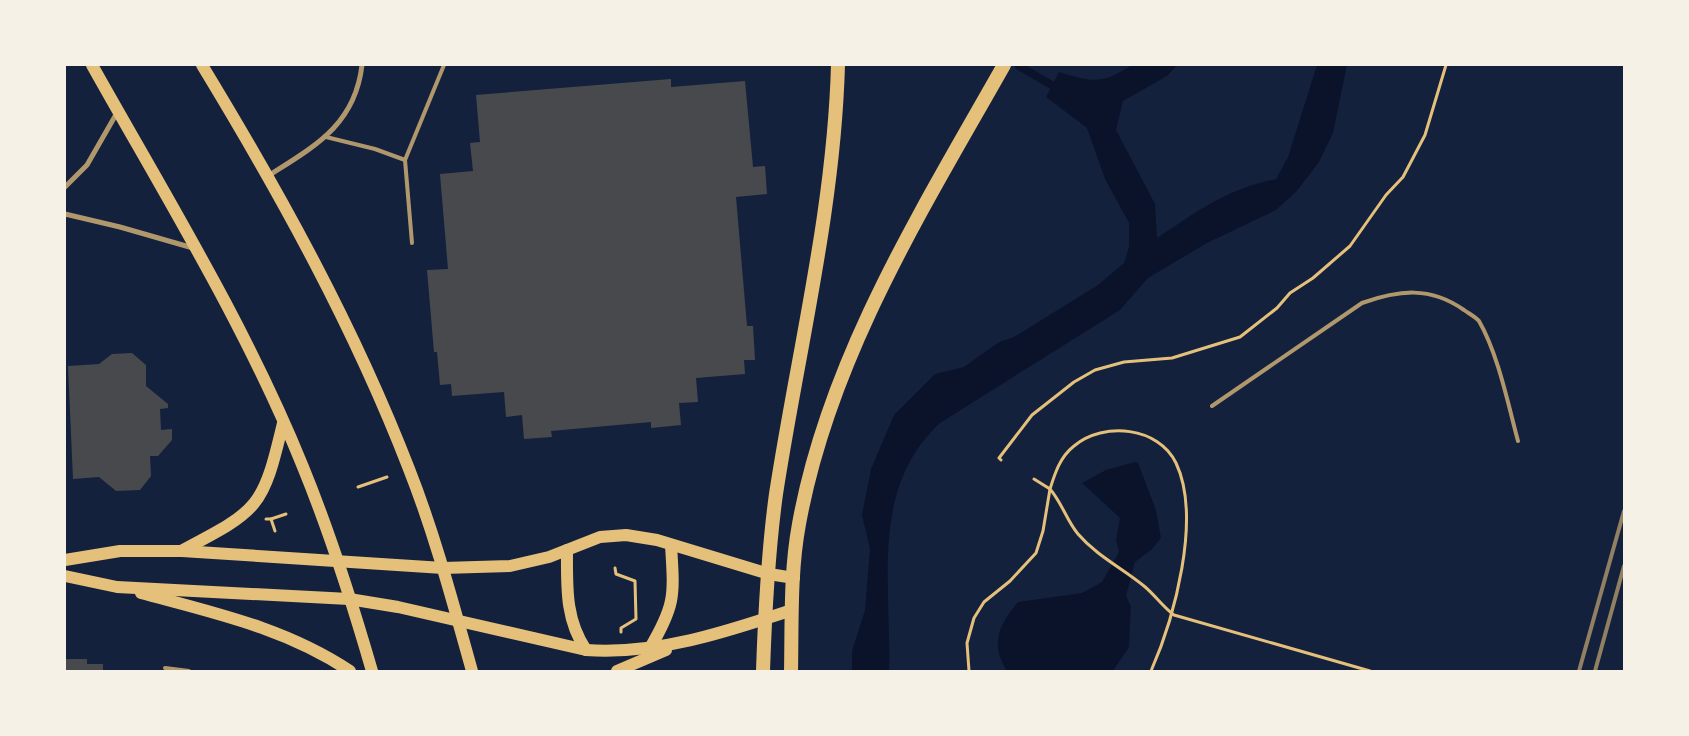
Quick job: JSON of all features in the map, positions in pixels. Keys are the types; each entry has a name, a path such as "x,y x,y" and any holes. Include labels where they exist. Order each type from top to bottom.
{"highway":[{"path":"762,671 764,619 776,494 830,188 838,65"},
{"path":"791,671 796,542 809,480 832,408 856,346 916,222 1004,65"}],"main road":[{"path":"92,65 197,249 283,423 302,466 337,560 372,671"},
{"path":"202,65 268,176 332,295 386,413 412,478 443,568 472,671"},
{"path":"182,551 230,525 253,507 272,472 283,423"},
{"path":"65,560 120,551 182,551 443,568 510,566 548,558 612,534 641,536 768,574 794,578"},
{"path":"650,648 664,625 673,600 671,545"},
{"path":"567,550 567,592 570,618 586,650"},
{"path":"65,576 117,587 275,631 317,650 350,671"},
{"path":"117,587 349,599 586,650 622,652 682,644"},
{"path":"617,671 682,644 792,610"}],"street":[{"path":"268,176 326,137 347,113 360,81 362,65"},
{"path":"65,187 87,165 118,110"},
{"path":"65,214 120,227 197,249"}],"lane":[{"path":"412,244 405,160 444,65"},
{"path":"326,137 375,149 405,160"},
{"path":"1212,406 1362,303 1387,294 1417,292 1451,301 1478,320 1496,365 1518,441"},
{"path":"165,668 189,671"}],"path":[{"path":"1002,460 999,458 1006,447 1032,415 1074,382 1102,368 1139,360 1172,358 1240,336 1277,308 1290,293 1313,278 1350,246 1386,195 1403,177 1425,135 1446,65"},
{"path":"969,671 967,643 974,618 984,602 1010,581 1036,553 1044,531 1050,489 1063,457 1075,445 1091,436 1111,431 1128,431 1158,440 1176,464 1183,486 1185,503 1184,554 1178,590 1167,630 1151,671"},
{"path":"358,487 386,477"},
{"path":"1034,479 1050,489 1059,500 1074,529 1092,550 1146,587 1171,612 1212,628 1370,671"},
{"path":"275,532 271,520 286,514"},
{"path":"615,568 616,574 635,581 636,619 621,628 621,638"}],"water":[{"path":"1132,65 1177,65 1167,76 1123,101 1116,130 1155,204 1157,238 1200,210 1228,195 1258,183 1276,179 1288,157 1317,65 1347,65 1333,133 1319,162 1296,192 1276,210 1207,243 1148,278 1120,310 940,423 918,449 902,477 893,508 888,572 889,671 852,671 852,651 865,610 870,549 862,515 871,469 894,415 935,374 964,367 999,342 1014,337 1098,285 1124,263 1129,247 1129,223 1105,179 1087,128 1046,97 1059,72 1080,78 1097,80 1112,76"},
{"path":"1135,462 1138,463 1156,510 1161,538 1151,550 1135,562 1126,596 1131,606 1129,647 1113,671 1007,671 999,652 999,635 1005,619 1018,602 1082,593 1102,582 1119,552 1116,540 1120,518 1082,483 1106,470"}],"building":[{"path":"671,79 671,87 745,81 753,167 765,166 767,194 736,197 747,326 753,326 755,360 744,360 745,374 696,378 698,402 679,403 681,425 651,428 651,422 551,431 552,437 524,439 522,415 506,417 504,392 452,396 451,384 440,385 437,352 434,352 427,270 448,269 440,174 473,171 470,143 480,142 476,95"},
{"path":"132,353 146,365 146,386 168,404 168,408 160,409 161,430 172,429 172,440 158,456 150,456 151,476 140,490 116,491 99,477 73,479 68,366 99,364 112,354"},
{"path":"65,659 87,659 87,664 103,664 103,671 65,671"}],"waterway":[{"path":"1019,66 1060,90"}],"railway":[{"path":"1579,671 1624,511"},
{"path":"1595,671 1624,566"}]}
